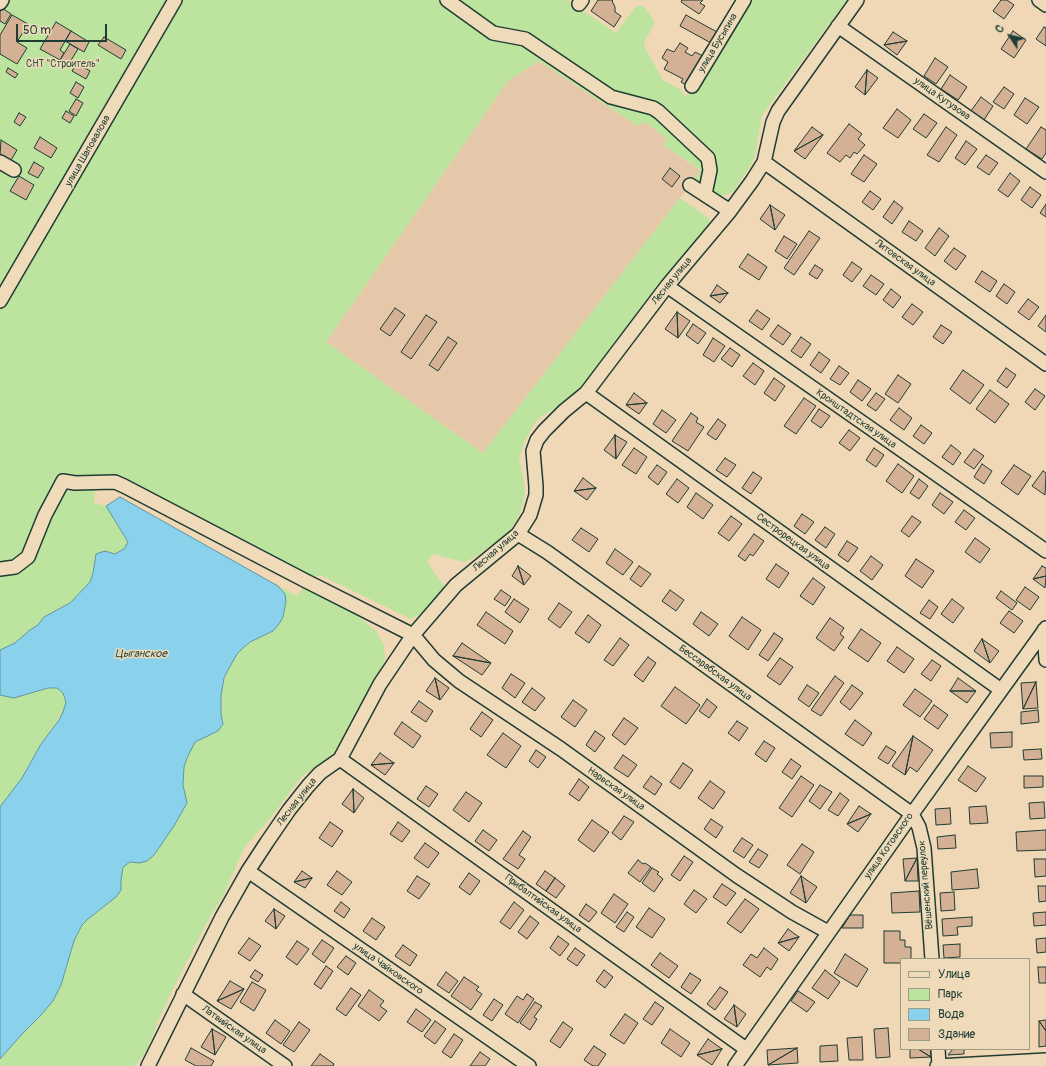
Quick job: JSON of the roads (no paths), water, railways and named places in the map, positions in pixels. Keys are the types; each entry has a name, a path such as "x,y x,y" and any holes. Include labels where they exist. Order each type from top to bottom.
{"street":[{"name":"улица Шаповалова","path":"0,300 175,0"},
{"path":"447,0 493,33 525,39 611,97 653,108 659,112 708,158 710,170 705,194"},
{"name":"улица Бусыгина","path":"692,86 744,0"},
{"name":"Лесная улица","path":"148,1066 222,917 248,871 289,810 308,786 320,773 340,759 380,684 414,635 456,586 518,534 530,515 536,495 533,451 537,440 544,431 586,393 667,286 730,211 764,162 773,122 778,111 857,0"},
{"path":"1039,0 1046,5"},
{"name":"улица Кутузова","path":"838,26 1046,172"},
{"path":"0,162 14,170"},
{"name":"Литовская улица","path":"764,162 1046,364"},
{"path":"690,185 730,211"},
{"name":"Кронштадтская улица","path":"667,286 1046,551"},
{"name":"Сестрорецкая улица","path":"586,393 1001,690"},
{"path":"0,569 15,567 28,557 45,515 63,481 74,483 115,482 414,635"},
{"name":"Бессарабская улица","path":"518,534 547,552 912,814"},
{"path":"1045,629 1046,660"},
{"name":"улица Котовского","path":"742,1060 828,932 1045,629"},
{"name":"Нарвская улица","path":"414,635 434,660 459,681 560,749 786,908 828,932"},
{"name":"Прибалтийская улица","path":"340,759 742,1060"},
{"name":"Вёшенский переулок","path":"912,814 919,826 924,848 932,958"},
{"name":"улица Чайковского","path":"248,871 529,1066"},
{"name":"Латвийская улица","path":"183,994 285,1066"},
{"path":"938,1050 940,1066"},
{"path":"936,1066 1046,1060"}],"water":[{"name":"Цыганское","path":"120,497 278,586 285,594 286,601 283,617 273,631 250,642 243,648 237,654 228,670 224,678 221,696 221,714 223,724 218,731 195,742 187,758 184,767 183,785 187,803 174,826 154,855 147,861 139,863 130,862 123,867 121,890 116,897 82,925 74,941 61,985 53,1001 0,1059 0,807 22,778 41,744 59,720 66,702 63,693 57,688 48,688 14,698 0,695 0,650 15,643 38,625 44,617 70,603 90,582 96,554 105,551 115,554 124,549 128,542 106,506"}],"park label":[{"name":"СНТ \"Строитель\"","path":"63,64"}]}
